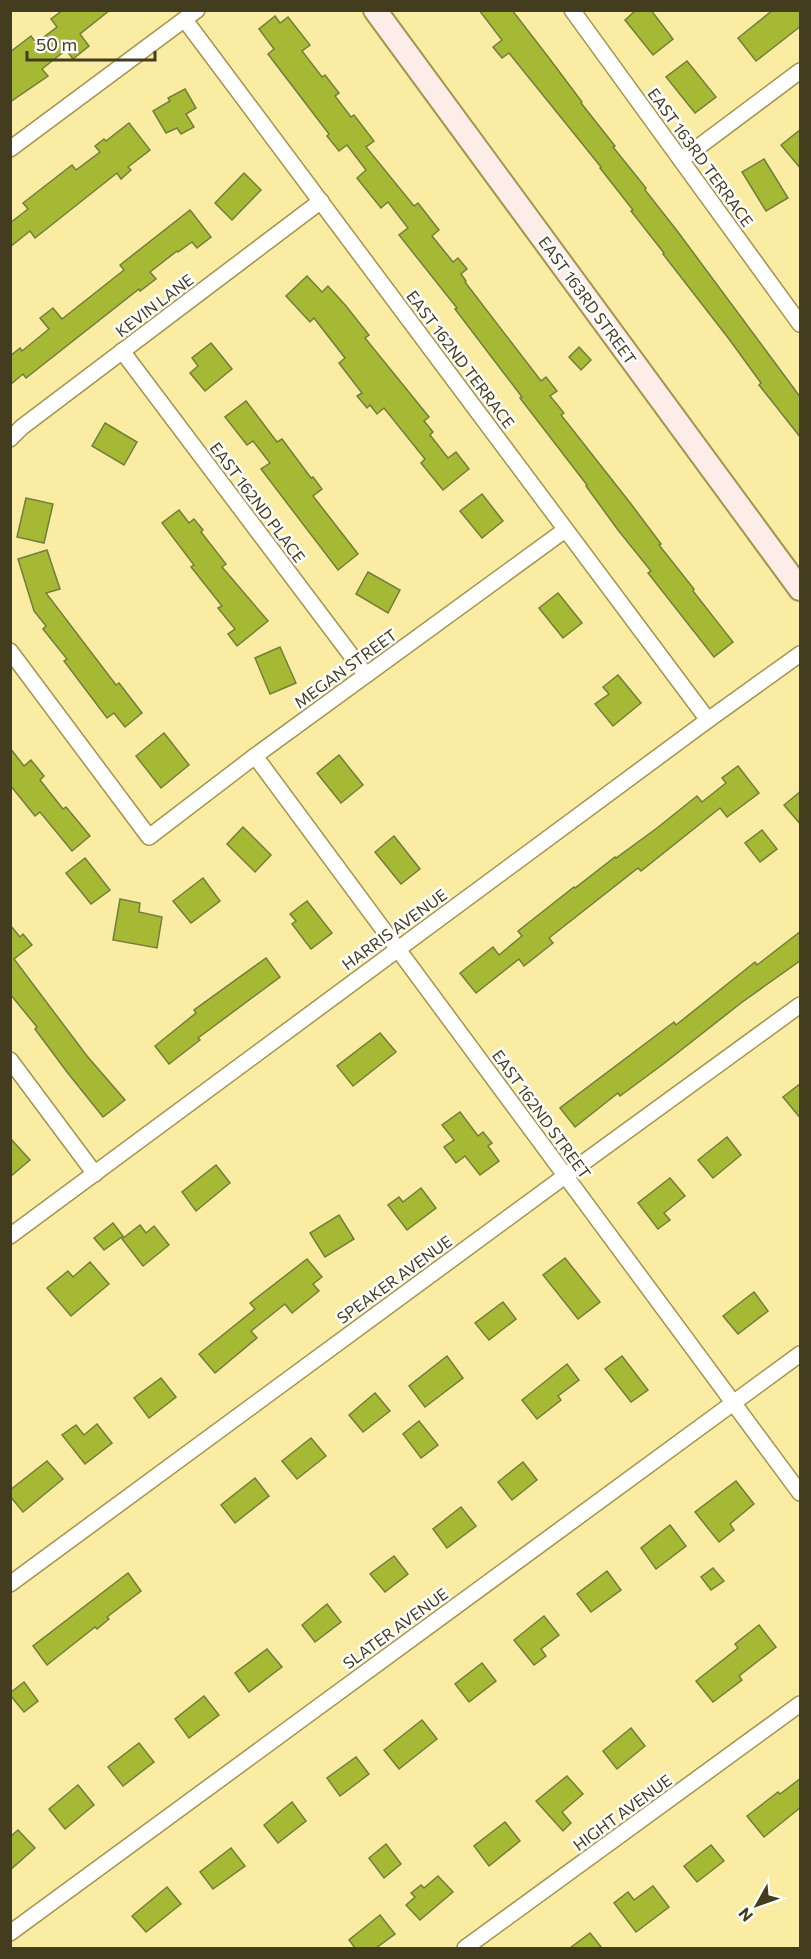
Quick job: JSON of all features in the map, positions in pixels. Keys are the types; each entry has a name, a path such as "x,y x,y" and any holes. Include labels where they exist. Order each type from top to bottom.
{"street":[{"name":"EAST 163RD STREET","path":"375,10 801,590"},
{"name":"EAST 163RD TERRACE","path":"572,10 801,324"},
{"path":"10,149 191,15"},
{"name":"EAST 162ND TERRACE","path":"191,15 321,201 708,720"},
{"path":"681,160 801,71"},
{"name":"KEVIN LANE","path":"10,439 22,427 321,201"},
{"name":"EAST 162ND PLACE","path":"122,351 366,675"},
{"name":"MEGAN STREET","path":"10,651 149,837 255,756 565,530"},
{"name":"HARRIS AVENUE","path":"10,1236 708,720 801,654"},
{"name":"EAST 162ND STREET","path":"255,756 801,1493"},
{"name":"SPEAKER AVENUE","path":"10,1584 801,1005"},
{"path":"10,1060 95,1174"},
{"name":"SLATER AVENUE","path":"10,1933 801,1354"},
{"name":"HIGHT AVENUE","path":"465,1948 801,1704"}],"building":[{"path":"63,10 110,10 80,34 89,46 73,59 66,50 42,69 48,76 10,102 10,52 31,36 36,43 57,27 51,19"},
{"path":"479,10 512,10 549,58 801,398 801,438 759,385 761,383 631,211 633,210 601,167 509,53 502,58 493,47 502,40"},
{"path":"636,10 651,10 673,39 653,55 625,20"},
{"path":"773,10 801,10 801,26 756,61 738,38"},
{"path":"275,16 280,23 288,17 310,45 302,51 322,77 325,75 339,93 335,96 351,117 354,115 374,141 366,147 414,206 418,203 439,230 432,236 453,262 458,258 467,269 461,274 465,282 541,381 546,377 557,391 550,396 564,413 561,415 631,504 661,544 659,545 694,589 693,591 733,642 714,657 648,573 651,571 520,398 522,397 455,309 457,308 399,235 408,228 388,202 381,208 357,178 366,170 347,145 339,151 327,136 329,134 268,54 274,49 259,29"},
{"path":"687,61 716,97 695,113 666,77"},
{"path":"185,89 196,108 186,114 194,127 181,134 177,128 166,133 153,111 170,101 168,98"},
{"path":"129,123 150,150 128,167 131,170 121,179 117,173 35,238 30,231 10,247 10,223 28,209 23,203 72,165 76,170 100,152 95,146 104,139 106,141"},
{"path":"801,129 801,169 781,145"},
{"path":"764,159 788,198 766,211 742,172"},
{"path":"244,173 261,190 232,220 215,203"},
{"path":"190,210 211,237 197,248 192,242 177,251 150,272 156,279 140,291 139,289 26,378 23,374 10,385 10,356 20,348 22,351 49,329 40,318 53,308 62,319 124,270 120,265"},
{"path":"307,276 322,292 328,286 346,306 369,335 365,338 429,417 424,421 433,432 430,435 448,458 456,452 469,469 443,490 421,463 425,459 384,408 377,414 370,405 367,408 357,396 362,393 339,363 345,358 314,318 310,322 286,296"},
{"path":"211,343 232,369 205,391 190,373 198,366 192,358"},
{"path":"579,347 591,360 581,370 569,357"},
{"path":"246,401 277,442 282,439 322,489 313,496 358,554 338,570 261,469 270,463 253,441 247,445 225,417"},
{"path":"105,423 137,442 124,465 92,446"},
{"path":"482,494 503,521 482,538 460,511"},
{"path":"26,498 53,504 44,543 17,537"},
{"path":"179,510 189,523 194,519 203,530 201,532 226,564 222,567 268,621 237,646 228,634 235,629 218,608 222,606 191,567 194,565 162,523"},
{"path":"47,550 60,589 46,593 116,685 119,683 142,713 125,727 114,713 107,718 64,661 67,659 43,629 46,626 34,611 18,559"},
{"path":"368,572 400,590 388,613 356,594"},
{"path":"558,593 582,623 563,638 539,608"},
{"path":"280,647 296,683 270,694 255,658"},
{"path":"618,675 641,703 613,726 595,704 609,694 603,687"},
{"path":"164,733 189,765 161,788 136,756"},
{"path":"10,748 24,766 31,760 44,776 40,780 63,809 66,807 90,836 72,851 40,812 35,816 10,785"},
{"path":"339,755 363,785 341,803 317,773"},
{"path":"738,766 759,793 727,817 720,808 641,871 638,868 549,938 553,943 524,966 519,959 476,993 460,973 493,947 499,955 522,936 518,931 697,796 702,802 726,783 722,778"},
{"path":"801,791 801,825 784,805"},
{"path":"243,827 271,855 255,872 227,844"},
{"path":"762,830 777,849 760,862 745,843"},
{"path":"394,836 420,869 401,884 375,852"},
{"path":"85,858 110,890 91,904 66,873"},
{"path":"203,878 220,901 191,923 173,901"},
{"path":"120,899 140,903 139,912 162,917 157,948 113,940"},
{"path":"307,901 332,933 311,949 292,924 296,921 290,914"},
{"path":"10,925 20,937 23,934 32,945 14,959 87,1056 125,1100 103,1117 10,994"},
{"path":"801,931 801,960 741,1003 662,1065 620,1096 618,1093 575,1127 560,1108 674,1022 676,1025 755,962 757,965"},
{"path":"266,958 280,977 198,1038 200,1040 169,1064 155,1046 196,1013 194,1010"},
{"path":"380,1033 396,1052 353,1086 337,1066"},
{"path":"801,1083 801,1119 783,1097"},
{"path":"460,1112 478,1136 483,1132 492,1143 488,1146 499,1161 480,1175 465,1156 456,1163 444,1147 454,1140 442,1125"},
{"path":"727,1137 741,1155 713,1178 698,1160"},
{"path":"10,1138 30,1160 10,1177"},
{"path":"216,1165 230,1183 196,1211 182,1192"},
{"path":"670,1178 685,1196 664,1213 670,1220 658,1229 638,1203"},
{"path":"421,1188 436,1208 407,1230 388,1205 399,1197 403,1202"},
{"path":"339,1215 354,1239 325,1257 310,1233"},
{"path":"113,1223 123,1236 104,1250 94,1238"},
{"path":"140,1225 146,1233 154,1226 169,1245 143,1266 122,1239"},
{"path":"565,1258 600,1302 578,1319 543,1275"},
{"path":"307,1259 322,1277 313,1284 319,1291 292,1313 285,1304 251,1331 257,1338 215,1373 199,1354 255,1309 250,1303"},
{"path":"90,1262 109,1284 71,1316 47,1288 68,1271 73,1277"},
{"path":"754,1292 768,1311 738,1334 723,1316"},
{"path":"503,1302 516,1319 489,1340 475,1323"},
{"path":"447,1356 463,1378 425,1407 409,1386"},
{"path":"622,1356 648,1390 631,1402 605,1369"},
{"path":"567,1364 579,1380 558,1396 561,1400 537,1419 522,1400"},
{"path":"161,1378 176,1397 149,1418 134,1398"},
{"path":"375,1393 390,1411 363,1432 349,1415"},
{"path":"419,1421 438,1445 421,1458 403,1434"},
{"path":"97,1424 112,1443 85,1464 62,1435 76,1425 84,1435"},
{"path":"311,1438 326,1456 297,1479 282,1461"},
{"path":"47,1461 63,1479 23,1512 10,1496 10,1490"},
{"path":"523,1462 537,1480 512,1500 498,1482"},
{"path":"255,1478 269,1496 235,1523 221,1505"},
{"path":"736,1481 754,1504 730,1524 734,1530 719,1542 695,1512"},
{"path":"461,1507 476,1526 447,1548 433,1529"},
{"path":"670,1525 686,1546 656,1569 641,1548"},
{"path":"394,1556 408,1574 385,1592 370,1574"},
{"path":"713,1568 724,1581 711,1590 701,1577"},
{"path":"607,1571 621,1590 591,1612 577,1594"},
{"path":"128,1573 141,1591 107,1617 109,1619 97,1629 95,1627 47,1665 33,1646"},
{"path":"327,1604 341,1622 315,1642 302,1625"},
{"path":"544,1616 559,1635 541,1649 546,1656 534,1665 514,1640"},
{"path":"759,1625 776,1647 739,1676 742,1680 713,1702 696,1681 738,1648 735,1644"},
{"path":"267,1649 282,1667 249,1692 235,1673"},
{"path":"482,1663 496,1681 469,1702 455,1684"},
{"path":"24,1682 38,1701 24,1712 10,1693"},
{"path":"204,1696 219,1715 189,1738 175,1719"},
{"path":"422,1720 437,1739 399,1769 384,1750"},
{"path":"631,1728 645,1746 617,1769 603,1751"},
{"path":"139,1743 154,1762 123,1786 108,1767"},
{"path":"356,1757 369,1774 340,1796 327,1778"},
{"path":"567,1776 583,1794 562,1812 571,1823 563,1831 536,1801"},
{"path":"801,1778 801,1807 764,1837 747,1816"},
{"path":"78,1785 94,1805 65,1829 49,1809"},
{"path":"292,1802 306,1821 278,1843 264,1825"},
{"path":"505,1822 520,1841 489,1866 474,1846"},
{"path":"18,1830 35,1848 10,1870 10,1837"},
{"path":"386,1844 401,1864 384,1878 369,1858"},
{"path":"711,1845 724,1861 697,1882 684,1866"},
{"path":"231,1848 245,1866 213,1889 200,1872"},
{"path":"438,1876 453,1892 420,1920 406,1905 415,1897 411,1893 421,1885 424,1888"},
{"path":"653,1886 669,1907 636,1932 614,1903 628,1892 634,1900"},
{"path":"167,1887 181,1904 146,1932 132,1916"},
{"path":"380,1915 395,1934 376,1948 355,1948 349,1940"},
{"path":"590,1933 602,1948 570,1948"}]}
